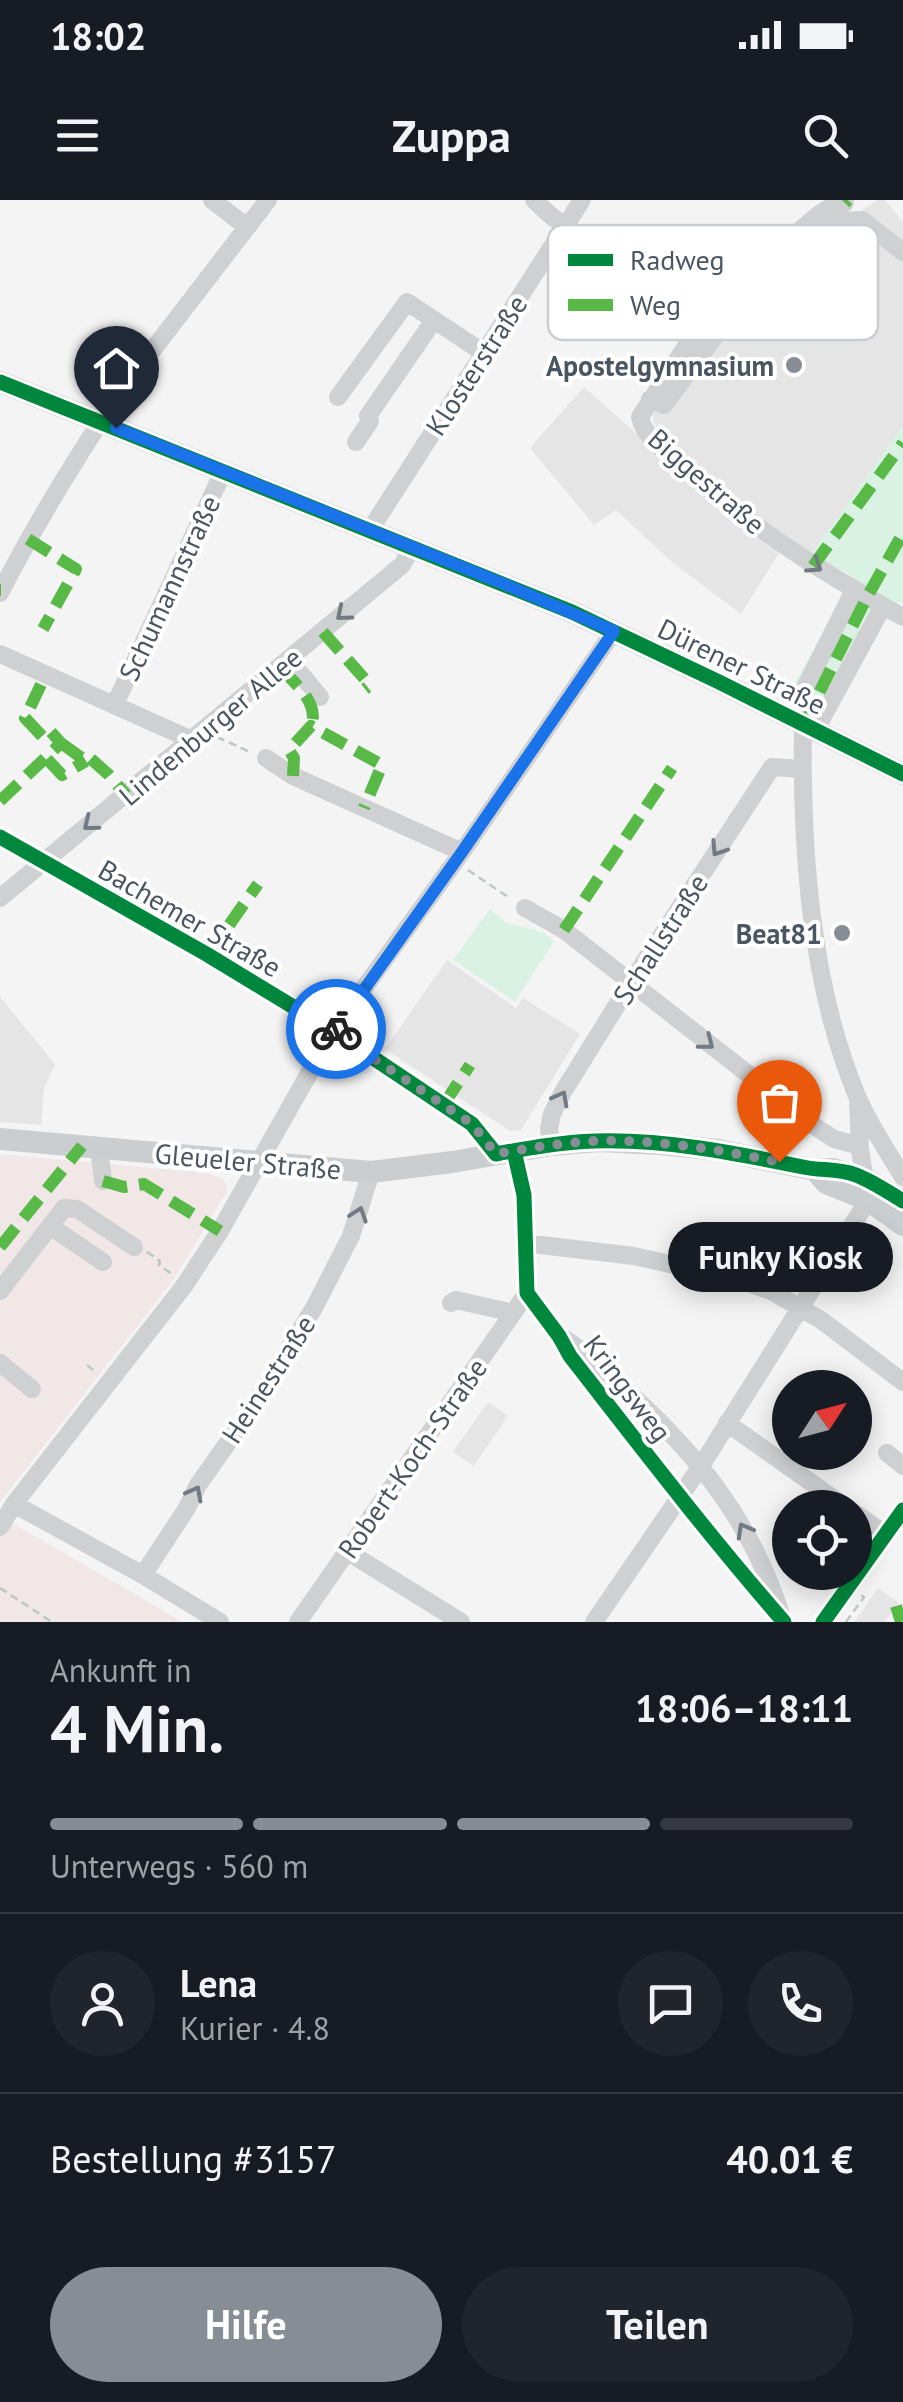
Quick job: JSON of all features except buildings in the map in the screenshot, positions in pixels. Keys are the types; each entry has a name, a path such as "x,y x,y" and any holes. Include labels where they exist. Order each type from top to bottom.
{"main road":[{"name":"Dürener Straße","path":"0,382 614,631 903,774"},
{"name":"Gleueler Straße","path":"0,1139 372,1172 505,1152"},
{"path":"505,1152 598,1141 718,1150 815,1170 826,1183 866,1189 903,1201"},
{"path":"866,1189 903,1225"}],"street":[{"path":"212,200 246,228"},
{"path":"0,593 28,539 100,422 268,200"},
{"path":"534,200 565,225"},
{"name":"Klosterstraße","path":"565,225 582,200"},
{"name":"Biggestraße","path":"807,225 832,206 845,203"},
{"path":"831,225 862,220 868,225"},
{"path":"878,232 903,252"},
{"name":"Klosterstraße","path":"370,530 548,252"},
{"path":"338,397 407,302 484,352"},
{"path":"356,442 370,421 368,416 434,320"},
{"name":"Biggestraße","path":"690,340 640,417 647,434 723,503 813,566 903,616"},
{"path":"650,399 664,406 712,340"},
{"name":"Schumannstraße","path":"115,704 223,472"},
{"name":"Lindenburger Allee","path":"0,898 402,565 412,547"},
{"path":"594,1622 701,1466 800,1307 866,1189 858,1098 838,1042 820,969 806,846 803,768 803,724 854,590"},
{"path":"803,724 883,606"},
{"path":"0,1526 7,1505 184,1286 220,1231 334,1032 614,631"},
{"path":"0,654 115,704 198,734"},
{"path":"289,660 320,697"},
{"path":"266,758 293,776 459,856"},
{"name":"Schallstraße","path":"552,1144 552,1114 630,984 772,768 803,768"},
{"name":"Bachemer Straße","path":"0,837 208,954 334,1032 472,1124 505,1152"},
{"path":"525,908 564,930 817,1128 834,1139 860,1146"},
{"path":"858,1098 896,1146 903,1177"},
{"path":"815,1170 830,1152 834,1139"},
{"path":"99,1147 103,1181"},
{"path":"505,1152 524,1195 527,1293"},
{"name":"Heinestraße","path":"143,1575 315,1306 351,1236 372,1172"},
{"path":"0,1291 64,1208 77,1209 137,1248"},
{"path":"50,1226 102,1262"},
{"path":"524,1244 634,1256 771,1291 821,1320 903,1382"},
{"name":"Robert-Koch-Straße","path":"298,1622 527,1293"},
{"name":"Kringsweg","path":"527,1293 570,1356 778,1620"},
{"path":"451,1303 456,1300 513,1313"},
{"name":"Kringsweg","path":"559,1336 582,1349 638,1400 701,1466 724,1496 769,1579 778,1620"},
{"path":"0,1363 32,1389"},
{"path":"727,1423 822,1490"},
{"path":"886,1453 903,1466"},
{"path":"7,1505 143,1575 220,1622"},
{"path":"823,1622 903,1510"},
{"path":"872,1525 886,1535"},
{"path":"348,1552 461,1622"}],"path":[{"path":"198,734 266,758"},
{"path":"459,856 498,892 525,908"},
{"path":"137,1248 160,1261 158,1265 164,1269"},
{"path":"87,1365 98,1374"},
{"path":"0,1588 52,1622"},
{"path":"846,1622 862,1596"}],"shaded area":[{"name":"Apostelgymnasium","path":"878,200 885,200 903,222 903,426 812,554 727,494 659,435 653,419 655,410 703,340 878,340 878,225 841,225"},
{"path":"584,387 721,512 779,553 741,614 672,562 616,510 594,525 530,448"},
{"path":"447,960 516,1008 523,998 580,1034 521,1130 510,1131 385,1049"},
{"path":"0,997 55,1064 44,1089 41,1125 0,1122"},
{"path":"0,1154 207,1173 223,1179 227,1185 226,1193 174,1279 0,1502"},
{"path":"488,1402 508,1416 474,1466 453,1452"},
{"path":"0,1516 135,1594 182,1622 0,1622"},
{"path":"878,1588 899,1603 885,1622 854,1622"}],"green space":[{"path":"903,426 903,604 896,601 832,718 789,694 854,577 812,554"},
{"path":"490,909 507,923 543,932 554,941 515,1002 453,960"}],"marked path":[{"path":"845,203 848,200"},
{"path":"813,566 903,443"},
{"path":"803,725 903,533"},
{"path":"28,539 76,569 43,629"},
{"path":"323,632 370,685 365,689"},
{"path":"281,668 309,702 311,726"},
{"path":"0,801 61,743 51,732 44,738 25,718 46,674"},
{"path":"293,776 294,758 289,750 311,726 382,765 364,808"},
{"path":"61,743 86,761 90,758 126,795"},
{"path":"47,759 62,775 86,761"},
{"path":"564,930 672,768"},
{"path":"208,955 258,884"},
{"path":"444,1104 470,1065"},
{"path":"0,1247 82,1146"},
{"path":"103,1181 124,1187 144,1184 220,1231"},
{"path":"896,1606 901,1622"}],"cycle path":[{"path":"0,382 572,612 903,774"},
{"path":"0,837 333,1031 472,1124 496,1154 583,1142 674,1145 849,1173 903,1201"},
{"path":"514,1151 524,1195 527,1293 622,1423 784,1622"},
{"path":"823,1622 903,1510"}],"way so far":[{"path":"336,1029 334,1032 476,1127 496,1154 598,1141 718,1150 779,1162"}],"place":[{"name":"Apostelgymnasium","path":"794,365"},
{"name":"Beat81","path":"842,933"},
{"name":"Funky Kiosk","path":"779,1162"}],"route":[{"path":"116,428 614,631 336,1029"}]}
